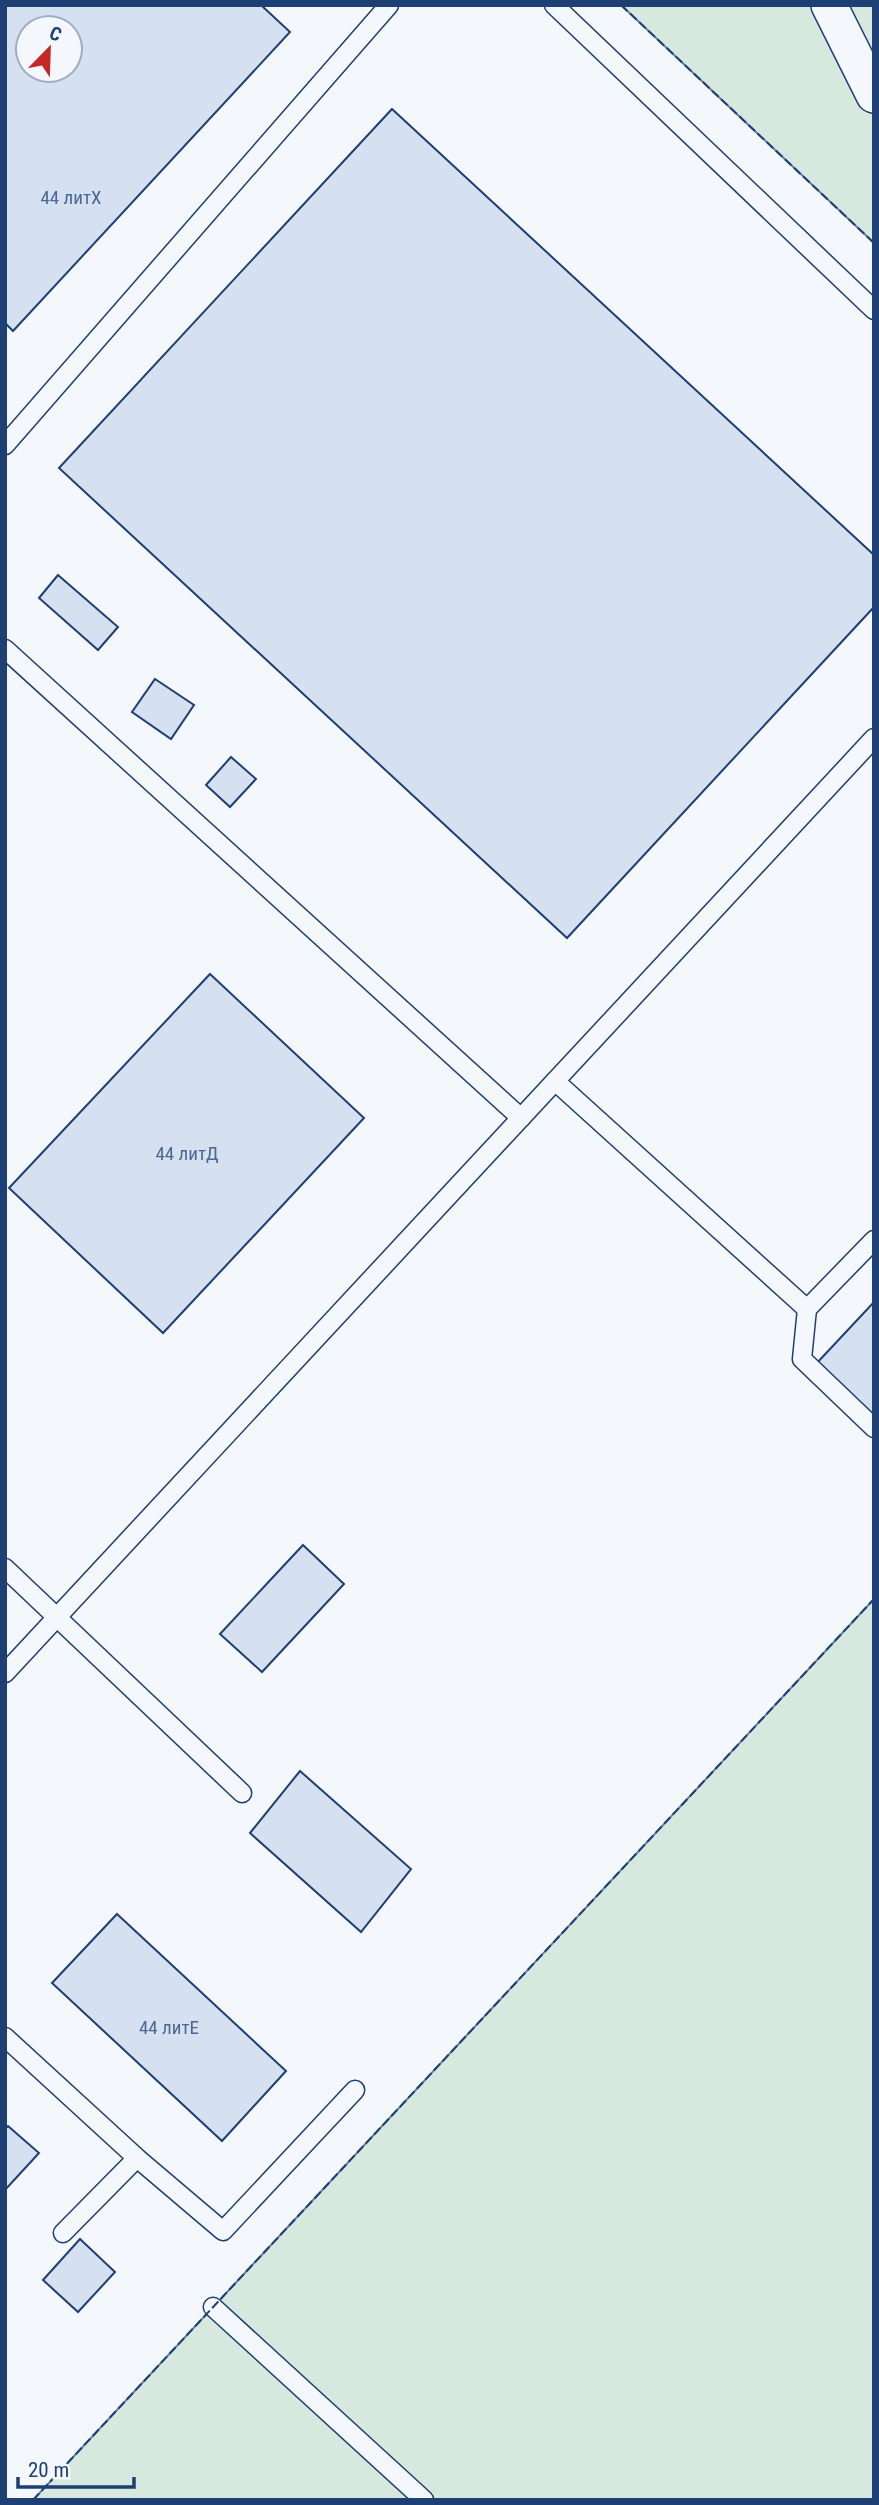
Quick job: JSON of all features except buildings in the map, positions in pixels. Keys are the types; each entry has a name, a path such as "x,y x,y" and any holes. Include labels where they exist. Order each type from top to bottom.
{"street":[{"path":"829,5 874,95"}],"lane":[{"path":"5,445 389,5"},
{"path":"554,5 874,310"},
{"path":"5,649 521,1118"},
{"path":"5,1674 874,738"},
{"path":"555,1082 807,1309"},
{"path":"874,1240 807,1309 802,1359 874,1428"},
{"path":"5,1568 242,1793"},
{"path":"5,2037 137,2158 223,2231 355,2090"},
{"path":"63,2233 137,2158"},
{"path":"213,2307 424,2500"}],"shaded area":[{"path":"621,5 874,5 874,243"},
{"path":"874,1599 874,2500 33,2500"}],"fence":[{"path":"621,5 874,243"},
{"path":"33,2500 874,1599"}]}
